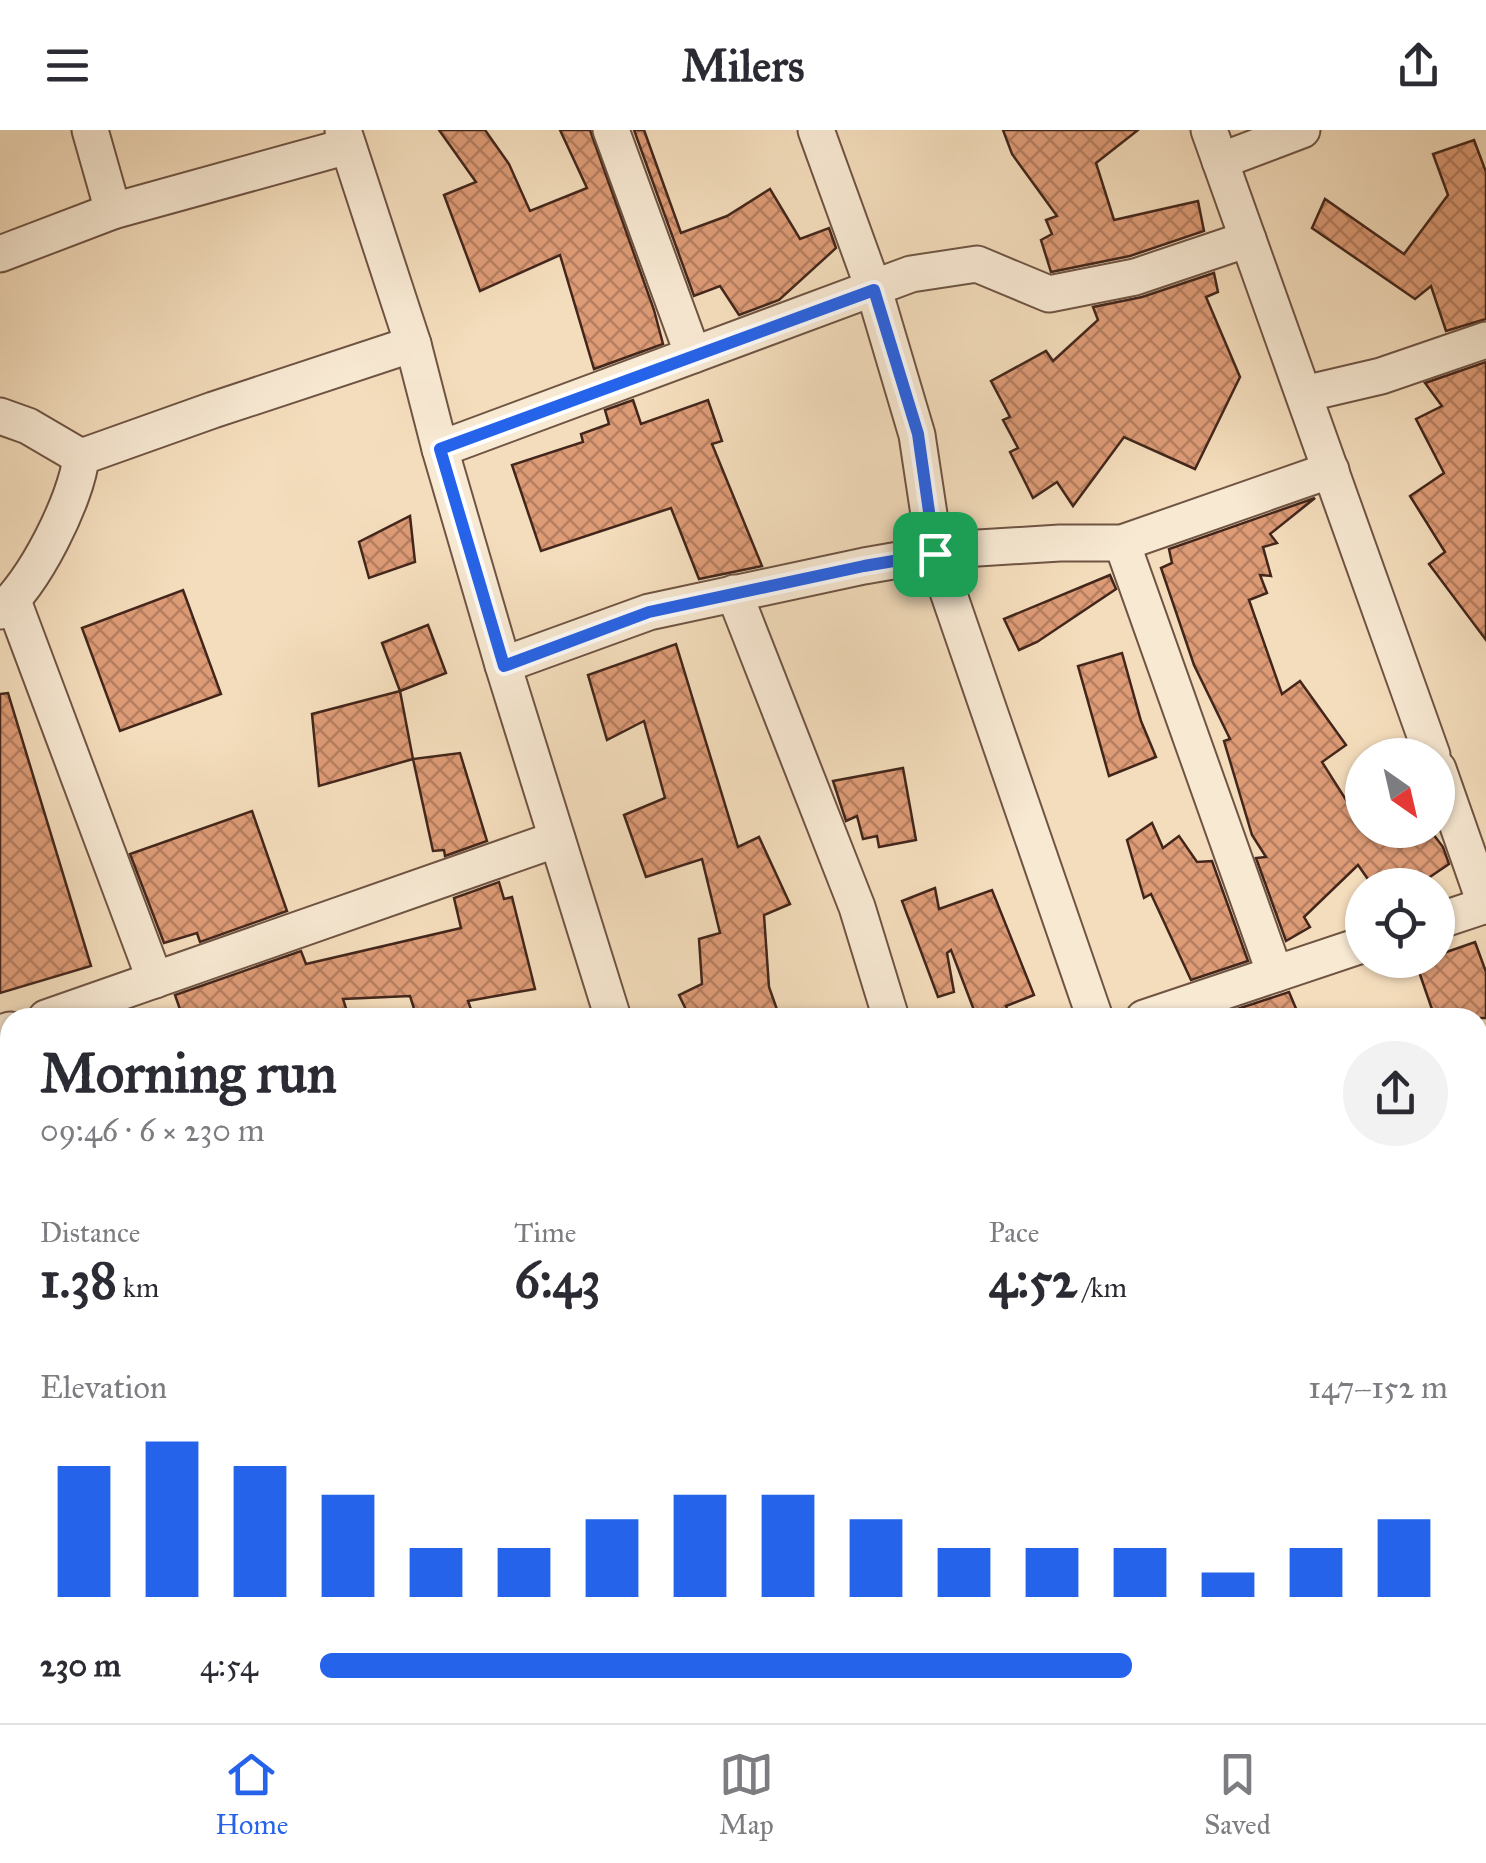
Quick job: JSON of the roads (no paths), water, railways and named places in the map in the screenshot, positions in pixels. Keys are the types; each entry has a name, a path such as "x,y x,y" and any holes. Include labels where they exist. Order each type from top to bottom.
{"street":[{"path":"90,130 113,211"},
{"path":"611,130 693,355"},
{"path":"816,130 874,290 918,434 935,554 1092,1008"},
{"path":"1302,130 1215,146 1426,738"},
{"path":"0,254 113,211 345,138 413,344 504,666 609,1008"},
{"path":"440,449 911,274 977,264 1049,294 1134,277 1248,239"},
{"path":"1304,394 1381,376 1486,340"},
{"path":"81,458 413,344"},
{"path":"0,416 28,426 81,458"},
{"path":"81,458 79,478 68,504 6,606 154,980"},
{"path":"504,666 649,612 734,594 935,554 1060,542 1122,543 1331,470"},
{"path":"1122,543 1275,974"},
{"path":"734,594 858,907 887,1008"},
{"path":"1455,818 1486,905 1455,915"},
{"path":"74,1008 557,838"},
{"path":"1174,1008 1345,951"}]}
